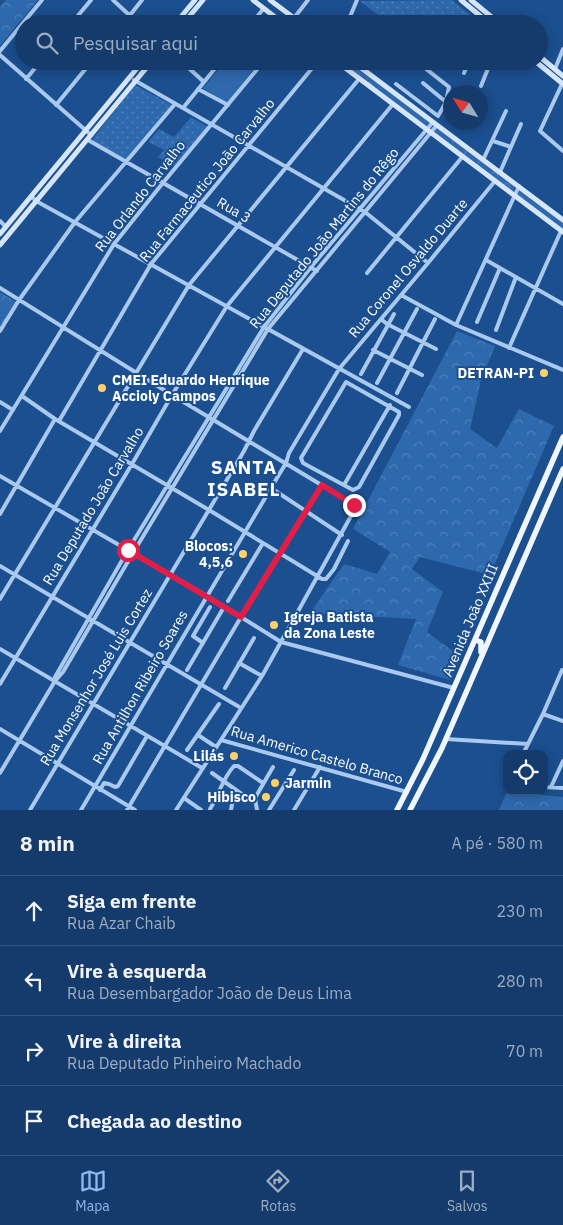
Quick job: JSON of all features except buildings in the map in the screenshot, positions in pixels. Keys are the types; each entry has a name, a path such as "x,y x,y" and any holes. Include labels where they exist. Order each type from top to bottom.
{"main road":[{"path":"182,15 195,0"},
{"path":"190,15 203,0"},
{"path":"253,0 273,15"},
{"path":"270,0 290,15"},
{"path":"461,0 478,15"},
{"path":"471,0 490,15"},
{"path":"474,11 478,6"},
{"path":"482,15 481,13 485,11"},
{"path":"548,63 563,76"},
{"path":"0,234 136,70"},
{"path":"0,246 144,70"},
{"path":"348,70 562,231"},
{"path":"364,70 563,220"},
{"path":"547,70 563,84"},
{"name":"Avenida João XXIII","path":"399,810 563,438"},
{"name":"Avenida João XXIII","path":"410,810 446,739 563,469"},
{"path":"475,640 480,640 482,643 481,657"}],"street":[{"path":"30,15 42,0"},
{"path":"78,15 91,0"},
{"path":"113,0 129,15"},
{"path":"131,15 142,0"},
{"path":"296,15 308,0"},
{"path":"351,15 357,0"},
{"path":"258,15 264,8"},
{"path":"0,51 15,33"},
{"path":"555,69 563,49"},
{"name":"Rua 3","path":"0,55 15,69"},
{"name":"Rua 3","path":"16,70 86,130 90,138 162,184 317,271"},
{"path":"26,79 33,70"},
{"path":"56,105 85,70"},
{"path":"190,70 204,82"},
{"path":"183,108 214,70"},
{"name":"Rua Orlando Carvalho","path":"0,431 114,244 257,70"},
{"name":"Rua Farmaceutico João Carvalho","path":"0,514 101,351 151,264 311,70"},
{"path":"428,70 447,85"},
{"path":"481,85 487,70"},
{"path":"130,77 361,209 428,263"},
{"path":"0,599 189,286 359,79"},
{"path":"396,84 438,116"},
{"path":"423,84 443,100"},
{"path":"563,84 540,131 563,151"},
{"path":"198,89 228,105"},
{"path":"0,331 19,300 75,222 175,104"},
{"name":"Rua Deputado João Carvalho","path":"0,684 227,306 393,104"},
{"name":"Rua Deputado João Martins do Rêgo","path":"55,681 63,672 94,621 214,420 266,328 317,271 365,212 435,123 443,107"},
{"path":"483,160 506,111"},
{"path":"500,172 521,124"},
{"name":"Rua Deputado João Martins do Rêgo","path":"55,681 55,677 128,550 208,417 266,328 310,267 429,131"},
{"path":"493,141 511,147"},
{"path":"368,273 463,156"},
{"name":"Rua Coronel Osvaldo Duarte","path":"339,369 495,181"},
{"path":"456,325 519,186"},
{"path":"31,196 36,201 409,407"},
{"path":"0,221 6,227"},
{"path":"509,348 562,231"},
{"path":"486,260 563,304"},
{"path":"477,322 500,268"},
{"path":"496,330 516,278"},
{"path":"0,288 208,417 352,503 356,509 262,676 176,810"},
{"path":"401,295 456,325 563,370"},
{"path":"377,383 417,309"},
{"path":"361,374 394,314"},
{"path":"381,319 404,333 436,348"},
{"path":"397,393 435,319"},
{"name":"Rua Monsenhor José Luis Cortez","path":"30,810 63,758 303,349"},
{"path":"373,350 422,375"},
{"name":"Rua Antilhon Ribeiro Soares","path":"80,810 286,463 289,453 339,369"},
{"path":"346,382 390,405 398,410 399,416 359,487 353,490 303,463 301,458 346,382"},
{"path":"22,396 57,420 318,577 326,579 334,569 348,541"},
{"path":"0,402 13,410"},
{"path":"344,485 390,405"},
{"path":"314,410 325,416"},
{"path":"309,419 320,425"},
{"path":"0,476 207,596 282,642 454,688"},
{"path":"128,808 322,485"},
{"path":"271,488 342,535"},
{"path":"228,601 263,543"},
{"path":"0,566 241,708"},
{"path":"203,643 193,636 210,607"},
{"path":"187,670 224,607"},
{"path":"225,688 254,638"},
{"path":"0,649 202,768"},
{"path":"239,663 262,676"},
{"path":"525,750 562,670"},
{"path":"0,773 55,681"},
{"path":"187,750 219,704"},
{"path":"543,714 563,721"},
{"path":"0,729 128,808 135,810"},
{"path":"198,735 216,747"},
{"path":"100,790 104,783 115,787 118,786 147,736"},
{"path":"446,739 528,744"},
{"name":"Rua Americo Castelo Branco","path":"221,740 406,793"},
{"path":"563,761 551,787 563,788"},
{"path":"210,808 224,780 232,768 236,766 264,783"},
{"path":"257,810 255,798 273,767"},
{"path":"294,810 320,767"},
{"path":"270,810 294,770"},
{"path":"212,772 248,798 255,798"},
{"path":"231,810 232,804 239,792"},
{"path":"184,798 201,810"}],"green space":[{"path":"6,0 38,0 26,15 15,15 15,28 0,46 0,6"},
{"path":"452,0 471,15 378,15 360,1"},
{"path":"218,70 253,70 227,103 203,88"},
{"path":"352,70 361,70 430,123 426,126"},
{"path":"135,85 172,105 125,161 91,141"},
{"path":"191,117 208,127 174,166 158,157 164,150 148,142 159,129 174,137"},
{"path":"437,128 514,186 514,191 434,132"},
{"path":"518,191 521,191 563,223 563,230 517,195"},
{"path":"0,292 16,302 0,329"},
{"path":"457,331 495,346 481,380 470,429 497,448 519,409 554,426 490,575 420,557 412,569 443,592 427,632 461,657 450,680 398,665 416,619 310,613 344,564 377,574 390,552 353,529"},
{"path":"506,795 563,797 563,810 499,810"}],"place":[{"name":"DETRAN-PI","path":"544,373"},
{"name":"CMEI Eduardo Henrique Accioly Campos","path":"102,388"},
{"name":"Blocos: 4,5,6","path":"243,554"},
{"name":"Igreja Batista da Zona Leste","path":"274,625"},
{"name":"Lilás","path":"234,756"},
{"name":"Jarmin","path":"275,783"},
{"name":"Hibisco","path":"266,797"}],"district":[{"name":"SANTA ISABEL","path":"244,478"}],"route":[{"path":"128,550 241,617 322,485 354,505"}]}
